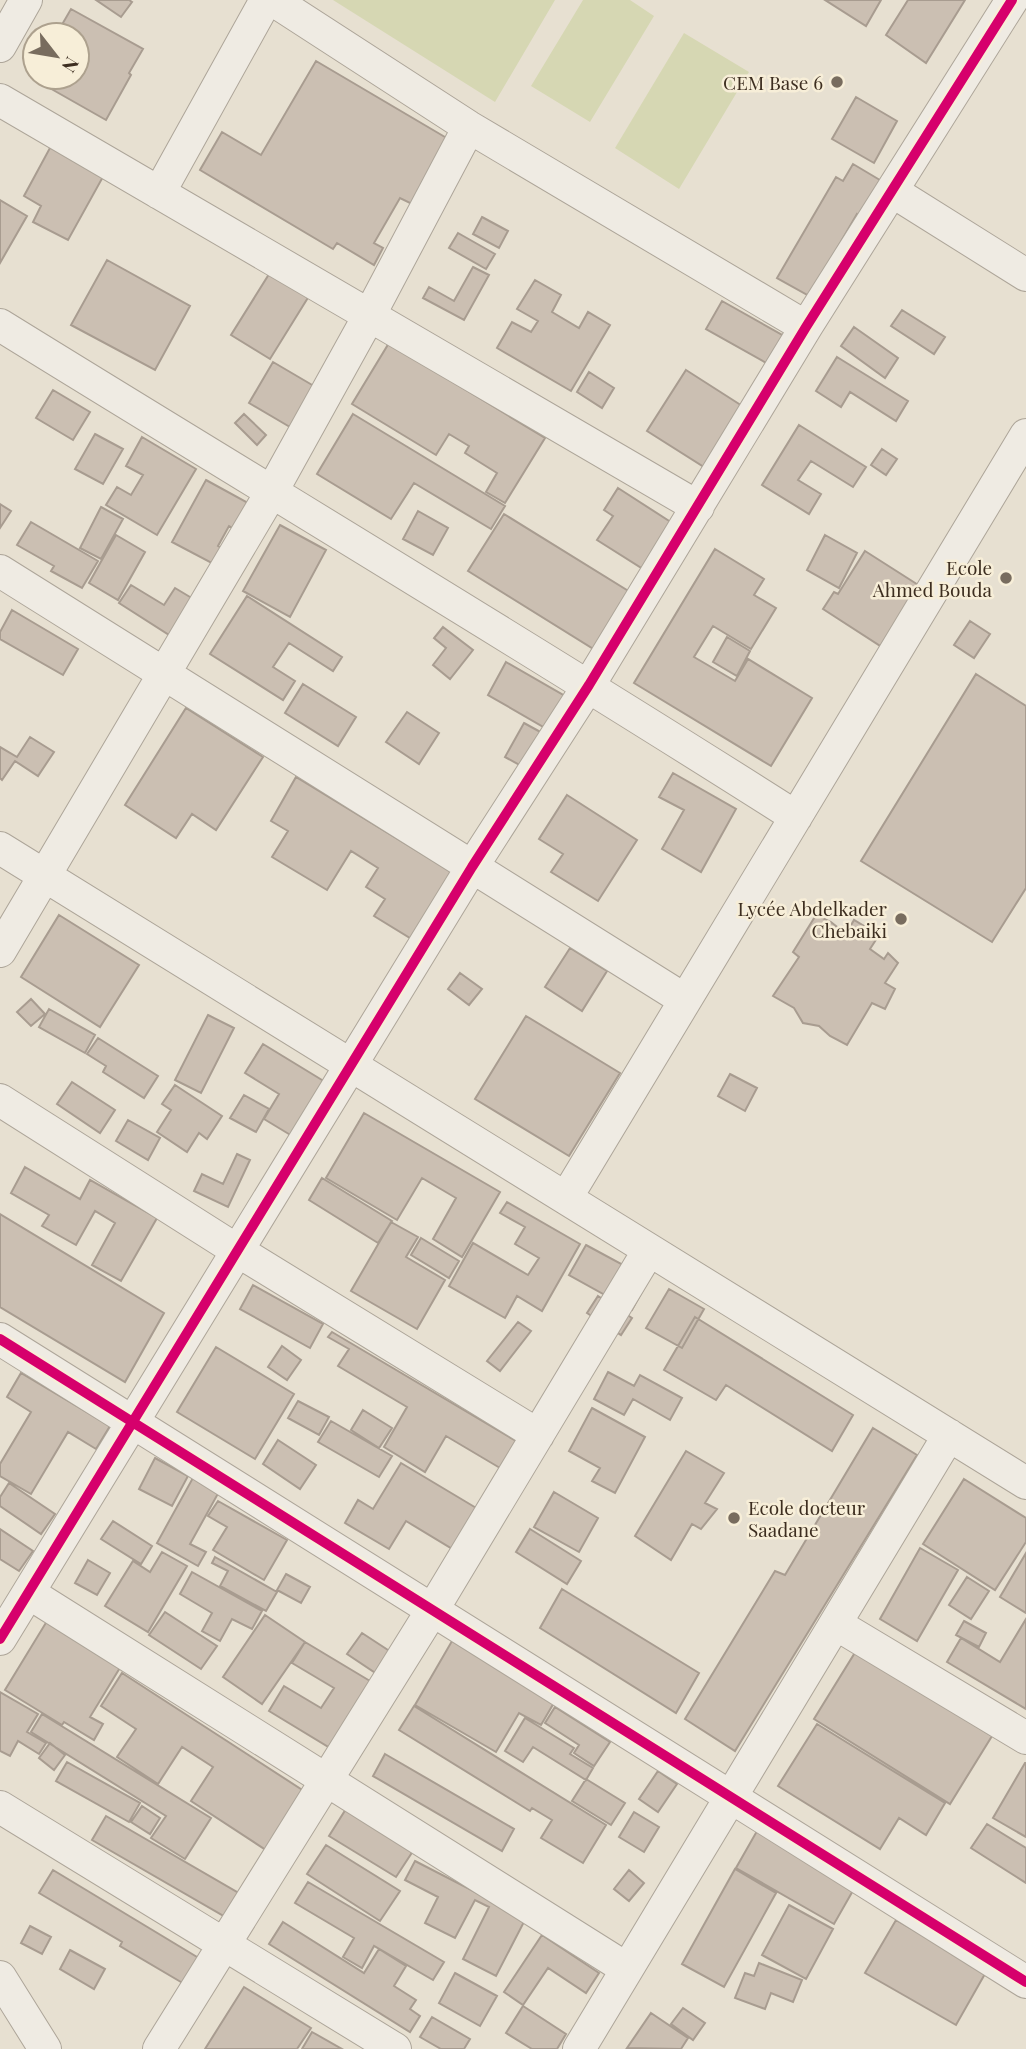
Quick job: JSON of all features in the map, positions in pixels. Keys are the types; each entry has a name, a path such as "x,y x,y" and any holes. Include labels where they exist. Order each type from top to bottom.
{"street":[{"path":"0,46 26,0"},
{"path":"159,193 266,0"},
{"path":"273,0 469,127 806,327"},
{"path":"0,1639 472,867 589,685 806,327 1012,0"},
{"path":"0,100 698,507"},
{"path":"0,951 271,493 469,127"},
{"path":"892,191 1026,275"},
{"path":"0,325 589,685 796,817"},
{"path":"566,1198 1026,435"},
{"path":"0,571 685,1000"},
{"path":"0,848 1026,1483"},
{"path":"0,1100 238,1251 538,1435"},
{"path":"159,2049 433,1609 649,1250"},
{"path":"0,1339 1026,1982"},
{"path":"579,2049 949,1435"},
{"path":"29,1593 627,1969"},
{"path":"836,1624 1026,1738"},
{"path":"0,1807 395,2049"},
{"path":"0,1977 45,2049"}],"green space":[{"path":"333,0 555,0 495,102"},
{"path":"583,0 630,0 654,16 590,122 531,86"},
{"path":"684,33 749,72 679,189 615,148"}],"building":[{"path":"96,0 129,0 132,2 121,17"},
{"path":"825,0 881,0 866,26"},
{"path":"908,0 965,0 926,63 886,35"},
{"path":"71,9 143,49 106,120 55,91 91,91 91,21 64,21"},
{"path":"316,61 450,140 412,204 400,198 374,243 383,248 374,265 337,243 333,249 200,170 222,132 261,155"},
{"path":"856,97 897,121 874,163 832,139"},
{"path":"51,146 104,175 68,240 33,222 41,206 24,196"},
{"path":"853,164 890,186 870,222 857,214 831,259 820,302 777,278 836,177 843,181"},
{"path":"0,200 27,216 0,263"},
{"path":"482,217 508,231 499,248 473,234"},
{"path":"458,233 495,254 486,269 449,248"},
{"path":"107,260 190,306 155,370 71,325"},
{"path":"473,267 489,275 464,320 423,298 429,287 454,301"},
{"path":"271,271 309,296 270,359 231,335"},
{"path":"535,280 561,295 552,312 579,328 588,312 610,325 571,391 497,348 512,322 531,332 538,321 517,309"},
{"path":"722,301 800,345 784,373 706,329"},
{"path":"902,310 945,337 934,354 891,326"},
{"path":"854,327 898,358 885,378 841,346"},
{"path":"389,343 545,438 505,503 486,492 497,473 465,453 469,446 449,434 436,455 352,404"},
{"path":"837,357 908,401 896,421 850,392 841,407 816,391"},
{"path":"273,362 319,389 295,430 249,403"},
{"path":"686,370 761,418 723,479 647,431"},
{"path":"589,372 614,388 602,408 577,392"},
{"path":"53,390 90,412 73,440 36,418"},
{"path":"244,414 266,435 257,445 235,423"},
{"path":"353,414 505,506 491,529 414,483 391,519 317,474"},
{"path":"799,425 866,467 853,487 811,461 798,480 821,494 809,514 762,485"},
{"path":"95,434 123,449 103,484 75,469"},
{"path":"142,437 196,469 157,535 106,505 117,487 131,495 143,475 126,466"},
{"path":"882,449 897,459 886,475 871,465"},
{"path":"206,480 261,510 247,536 229,526 218,546 231,554 223,569 172,542"},
{"path":"618,488 680,528 651,574 597,540 613,516 604,510"},
{"path":"0,504 11,511 0,528"},
{"path":"101,507 123,519 101,559 80,548"},
{"path":"418,511 448,528 433,555 403,539"},
{"path":"504,514 643,600 608,658 468,571"},
{"path":"31,522 98,561 82,588 51,571 54,566 17,545"},
{"path":"280,525 326,550 290,617 243,591"},
{"path":"116,535 145,552 118,600 89,583"},
{"path":"825,535 857,553 839,588 807,570"},
{"path":"715,549 764,579 754,595 776,608 751,649 713,626 694,657 735,681 748,659 812,698 771,766 634,683"},
{"path":"865,551 923,588 885,649 823,609 834,592 838,594"},
{"path":"131,585 164,605 175,588 200,603 177,640 119,603"},
{"path":"247,596 342,657 333,671 289,643 273,667 295,681 283,700 210,654"},
{"path":"12,610 78,649 63,675 0,639 0,632"},
{"path":"970,621 990,634 974,658 954,645"},
{"path":"443,627 473,650 450,679 433,665 446,648 434,638"},
{"path":"727,637 750,651 737,676 713,662"},
{"path":"506,662 584,707 566,740 488,695"},
{"path":"976,674 1026,706 1026,888 992,942 861,861"},
{"path":"303,684 356,717 338,746 285,713"},
{"path":"186,708 263,757 216,830 192,814 176,838 125,805"},
{"path":"407,712 439,733 419,764 386,742"},
{"path":"524,723 555,740 536,774 505,757"},
{"path":"30,737 54,752 38,776 15,761 2,780 0,747 17,757"},
{"path":"673,773 736,809 701,872 662,849 684,810 659,797"},
{"path":"296,777 468,882 428,949 374,916 385,899 366,887 378,868 351,851 327,890 272,857 288,831 271,821"},
{"path":"567,795 637,840 598,901 551,872 563,854 539,839"},
{"path":"59,915 139,965 100,1027 21,977"},
{"path":"816,915 831,922 846,934 854,920 879,935 870,949 884,959 888,953 898,963 885,983 895,989 885,1009 872,1003 847,1045 819,1026 803,1023 794,1008 773,996 799,957 793,952"},
{"path":"570,948 607,971 582,1011 545,987"},
{"path":"460,973 482,989 469,1005 448,989"},
{"path":"31,999 45,1014 31,1026 17,1012"},
{"path":"49,1009 95,1035 85,1053 39,1027"},
{"path":"208,1015 234,1028 201,1093 175,1080"},
{"path":"526,1016 620,1073 569,1156 475,1099"},
{"path":"98,1038 158,1076 144,1098 103,1072 106,1066 87,1054"},
{"path":"263,1044 340,1091 307,1145 264,1119 279,1094 245,1073"},
{"path":"730,1074 757,1088 745,1111 718,1096"},
{"path":"72,1082 115,1110 100,1133 57,1104"},
{"path":"175,1085 222,1116 207,1139 199,1133 187,1152 157,1132 171,1110 162,1104"},
{"path":"244,1095 269,1109 256,1132 230,1118"},
{"path":"364,1113 500,1192 462,1257 433,1239 456,1198 422,1178 397,1220 326,1178"},
{"path":"128,1120 160,1138 148,1160 116,1141"},
{"path":"237,1154 250,1160 228,1207 194,1191 202,1174 223,1184"},
{"path":"25,1167 80,1199 90,1180 157,1218 121,1281 92,1265 115,1223 95,1211 76,1245 42,1226 49,1215 11,1193"},
{"path":"322,1178 392,1221 378,1243 309,1200"},
{"path":"507,1202 580,1244 542,1311 517,1296 505,1318 449,1286 473,1243 528,1275 539,1258 515,1244 525,1227 500,1213"},
{"path":"0,1214 164,1313 125,1382 0,1307"},
{"path":"391,1222 418,1237 406,1257 445,1280 417,1329 351,1291"},
{"path":"421,1238 459,1261 449,1278 411,1255"},
{"path":"586,1245 649,1279 632,1310 569,1275"},
{"path":"253,1285 323,1324 310,1348 240,1309"},
{"path":"669,1289 704,1309 682,1348 646,1328"},
{"path":"598,1296 632,1318 621,1335 587,1313"},
{"path":"695,1317 853,1415 832,1451 726,1385 716,1400 664,1370"},
{"path":"518,1322 531,1331 500,1371 487,1361"},
{"path":"332,1332 516,1441 500,1468 446,1436 425,1472 384,1447 407,1407 338,1366 349,1349 328,1337"},
{"path":"282,1346 301,1360 287,1380 268,1367"},
{"path":"216,1347 294,1394 255,1459 177,1412"},
{"path":"608,1372 634,1386 640,1375 682,1398 670,1420 633,1399 624,1415 594,1399"},
{"path":"21,1373 110,1426 96,1449 68,1432 31,1494 0,1476 0,1464 31,1412 7,1397"},
{"path":"298,1401 329,1417 319,1435 288,1418"},
{"path":"592,1408 645,1437 615,1493 592,1481 600,1468 569,1451"},
{"path":"363,1410 392,1428 379,1448 351,1430"},
{"path":"331,1421 392,1456 379,1477 318,1442"},
{"path":"873,1428 917,1455 735,1751 685,1719 775,1571 785,1575"},
{"path":"278,1440 316,1465 300,1489 263,1464"},
{"path":"686,1451 724,1473 705,1503 717,1509 701,1529 692,1524 671,1560 635,1536"},
{"path":"155,1458 188,1476 172,1506 139,1489"},
{"path":"401,1463 493,1518 469,1559 406,1521 389,1549 345,1523 358,1500 373,1509"},
{"path":"194,1476 220,1490 190,1544 206,1552 198,1566 157,1543"},
{"path":"964,1479 1026,1518 1026,1542 995,1590 923,1544"},
{"path":"9,1483 55,1514 41,1534 0,1506 0,1497"},
{"path":"554,1492 598,1518 579,1552 534,1527"},
{"path":"218,1501 287,1540 264,1580 213,1550 227,1527 208,1516"},
{"path":"113,1521 152,1546 141,1564 101,1539"},
{"path":"0,1529 33,1551 19,1571 0,1559"},
{"path":"530,1529 581,1561 567,1584 516,1552"},
{"path":"920,1548 958,1570 917,1641 880,1619"},
{"path":"162,1552 187,1566 148,1632 105,1606 133,1561 150,1572"},
{"path":"1026,1553 1026,1613 1000,1597"},
{"path":"215,1557 277,1592 266,1611 220,1586 228,1571 212,1563"},
{"path":"88,1560 110,1573 97,1595 75,1583"},
{"path":"192,1572 262,1611 252,1629 232,1619 220,1641 202,1631 212,1613 180,1594"},
{"path":"286,1574 310,1587 301,1603 277,1590"},
{"path":"967,1577 989,1591 971,1619 949,1605"},
{"path":"562,1589 699,1673 676,1713 540,1628"},
{"path":"165,1612 217,1646 201,1669 149,1635"},
{"path":"265,1615 305,1642 262,1704 223,1677"},
{"path":"1026,1619 1026,1709 947,1662 961,1638 1000,1662"},
{"path":"47,1621 121,1666 90,1717 103,1724 94,1740 64,1722 62,1725 5,1690"},
{"path":"964,1621 986,1633 979,1647 956,1635"},
{"path":"362,1633 391,1652 377,1674 347,1654"},
{"path":"452,1641 555,1701 541,1725 519,1713 496,1752 415,1705"},
{"path":"305,1642 385,1690 345,1757 269,1711 284,1686 321,1708 334,1688 292,1663"},
{"path":"856,1651 992,1736 950,1804 814,1719"},
{"path":"122,1673 307,1793 269,1852 191,1801 213,1767 182,1747 158,1784 117,1757 136,1729 101,1706"},
{"path":"0,1692 38,1714 27,1732 46,1743 39,1754 18,1741 10,1756 0,1751"},
{"path":"414,1706 606,1825 583,1863 541,1838 552,1820 532,1808 530,1811 399,1730"},
{"path":"555,1707 610,1742 594,1766 574,1753 579,1745 545,1723"},
{"path":"42,1714 211,1818 185,1859 151,1838 166,1816 31,1732"},
{"path":"525,1718 574,1748 570,1754 593,1768 586,1780 533,1747 523,1762 505,1751"},
{"path":"817,1724 945,1803 926,1835 899,1818 880,1849 778,1786"},
{"path":"50,1743 65,1755 54,1770 39,1758"},
{"path":"385,1754 514,1829 502,1851 373,1776"},
{"path":"67,1762 140,1803 129,1822 56,1781"},
{"path":"1026,1763 1026,1837 993,1818"},
{"path":"658,1771 677,1784 658,1812 639,1799"},
{"path":"586,1779 625,1803 611,1825 572,1801"},
{"path":"142,1806 160,1818 150,1834 131,1822"},
{"path":"346,1809 413,1851 396,1877 329,1836"},
{"path":"634,1812 659,1827 644,1852 619,1837"},
{"path":"106,1816 242,1895 229,1919 92,1840"},
{"path":"987,1824 1026,1848 1026,1883 971,1848"},
{"path":"757,1831 855,1887 834,1924 736,1868"},
{"path":"326,1845 400,1891 380,1921 307,1874"},
{"path":"415,1861 526,1918 496,1976 463,1959 489,1907 475,1900 455,1938 425,1923 438,1897 405,1880"},
{"path":"735,1869 776,1893 724,1987 682,1964"},
{"path":"53,1870 202,1960 186,1985 120,1946 122,1942 39,1893"},
{"path":"629,1870 644,1883 629,1901 614,1889"},
{"path":"308,1882 444,1962 433,1980 374,1946 362,1968 343,1957 354,1938 295,1903"},
{"path":"789,1905 833,1929 806,1979 762,1955"},
{"path":"896,1920 986,1972 956,2025 865,1973"},
{"path":"283,1922 364,1973 379,1949 406,1966 394,1986 416,2000 410,2009 420,2016 410,2032 269,1944"},
{"path":"30,1926 51,1937 42,1954 21,1943"},
{"path":"542,1935 599,1973 586,1993 548,1968 523,2005 504,1992"},
{"path":"70,1950 105,1969 94,1989 60,1969"},
{"path":"759,1963 802,1980 793,2002 771,1993 765,2009 735,1998 745,1973 754,1976"},
{"path":"455,1973 497,1996 480,2026 439,2003"},
{"path":"244,1987 311,2028 297,2049 205,2049"},
{"path":"523,2006 566,2034 557,2049 532,2049 506,2033"},
{"path":"683,2008 705,2023 693,2040 671,2024"},
{"path":"651,2013 688,2038 681,2049 627,2048"},
{"path":"432,2017 470,2039 464,2049 441,2049 420,2037"},
{"path":"312,2032 342,2049 302,2049"}],"cycle path":[{"path":"0,1639 472,867 589,685 806,327 1012,0"},
{"path":"0,1339 1026,1982"}],"place":[{"name":"CEM Base 6","path":"837,82"},
{"name":"Ecole Ahmed Bouda","path":"1006,578"},
{"name":"Lycée Abdelkader Chebaiki","path":"901,919"},
{"name":"Ecole docteur Saadane","path":"734,1518"}]}
